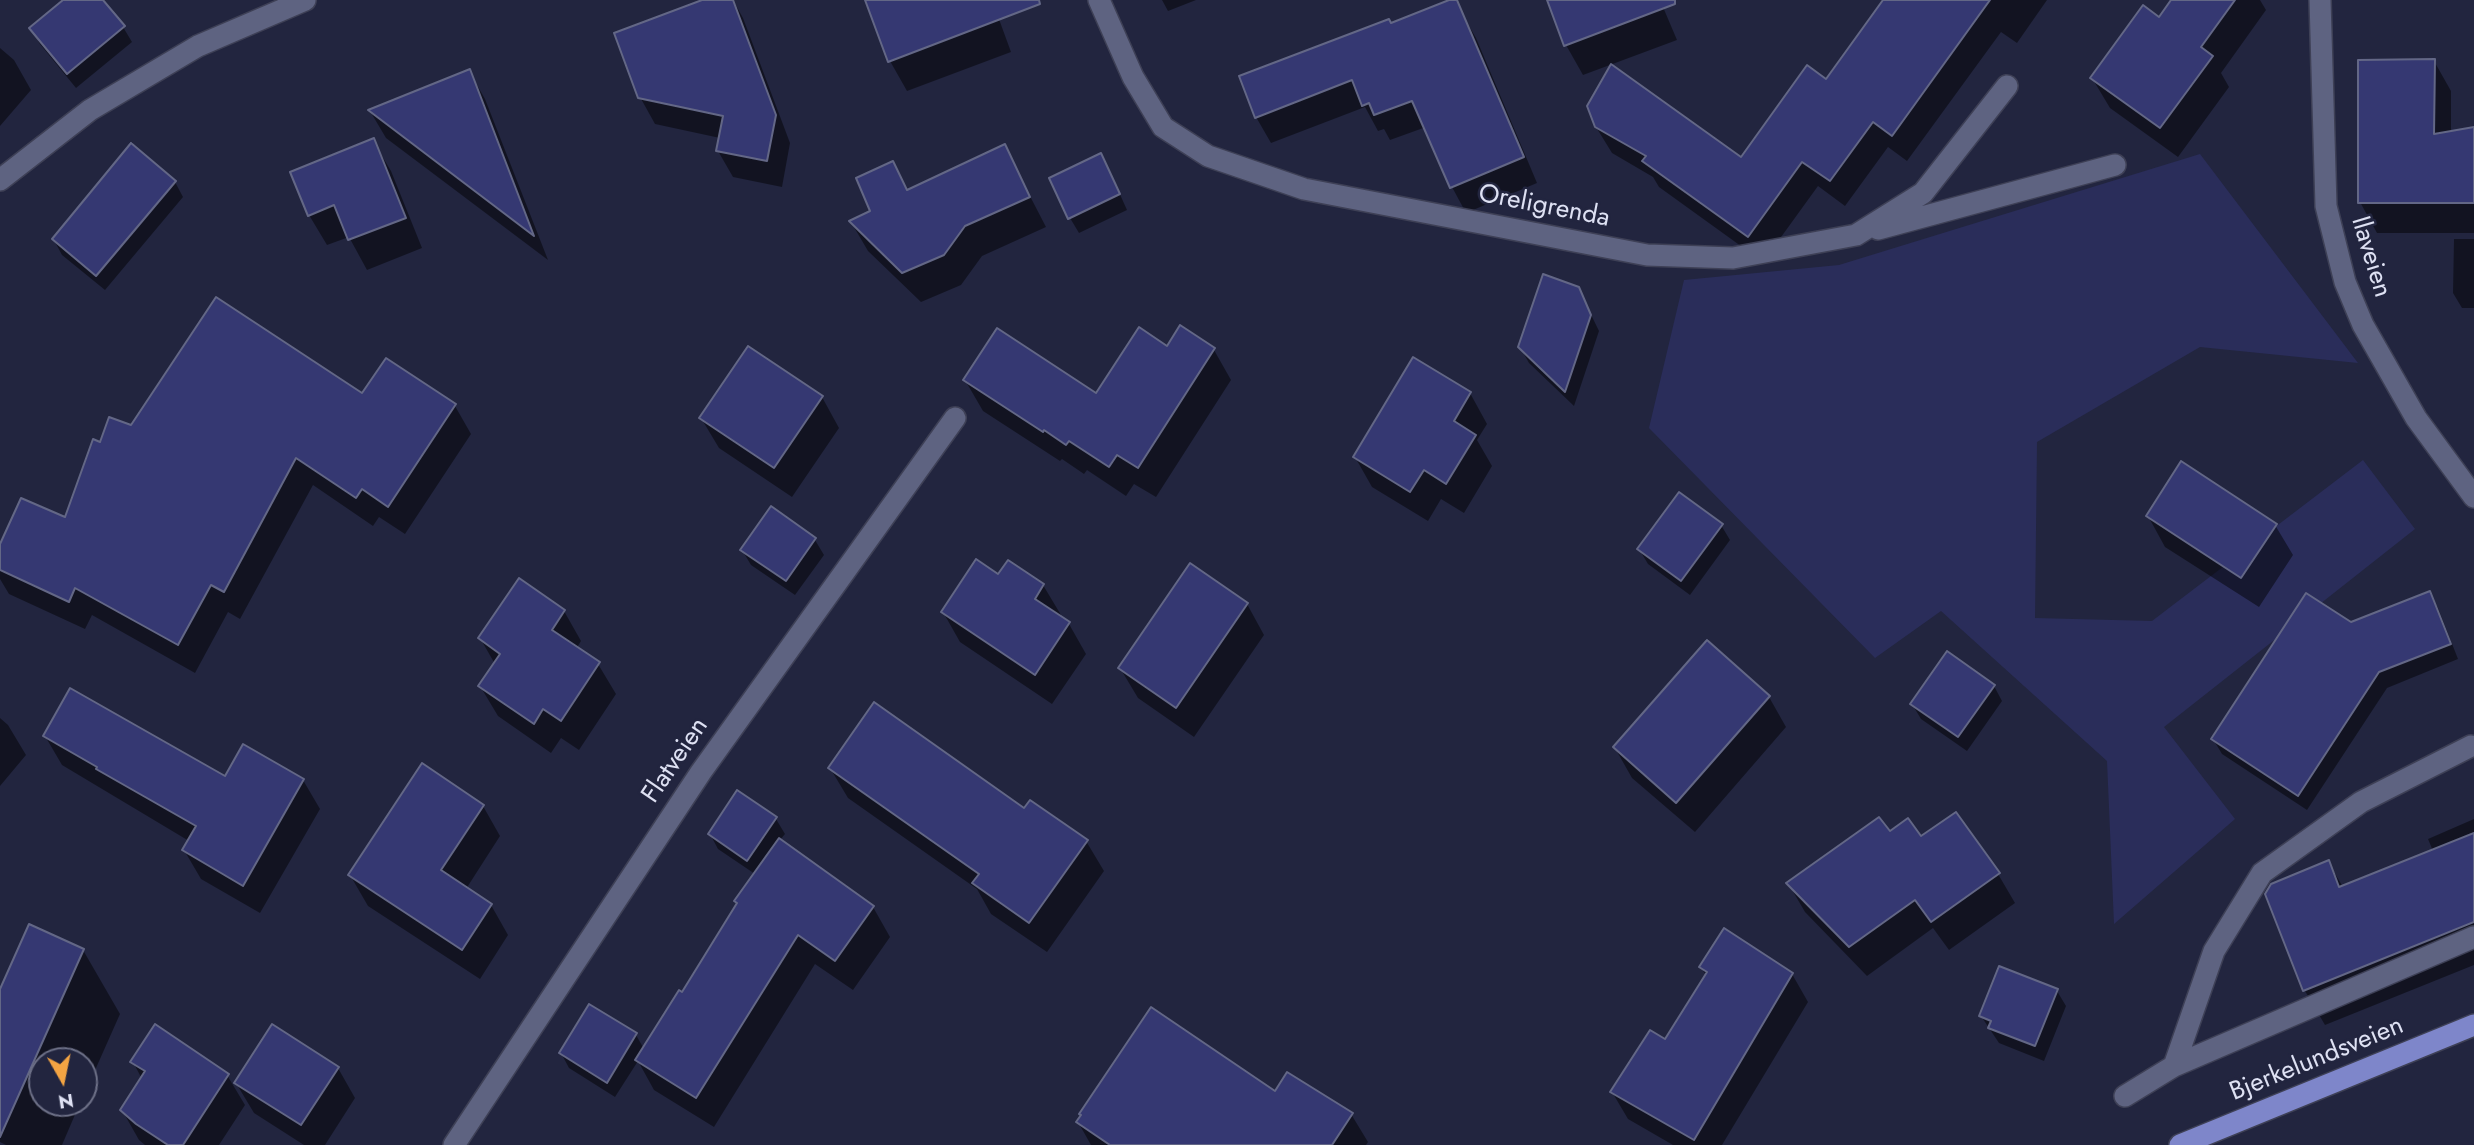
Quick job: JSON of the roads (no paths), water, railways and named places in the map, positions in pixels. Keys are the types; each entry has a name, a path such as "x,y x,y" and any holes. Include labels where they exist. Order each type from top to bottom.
{"main road":[{"name":"Bjerkelundsveien","path":"2180,1145 2474,1025"}],"street":[{"path":"0,180 90,110 133,84 198,46 305,0"},
{"name":"Oreligrenda","path":"1099,0 1133,77 1163,127 1208,156 1304,190 1647,255 1733,258 1856,235 1923,193 2007,86"},
{"name":"Ilaveien","path":"2320,0 2326,206 2345,282 2363,325 2416,418 2474,497"},
{"path":"1856,235 2115,165"},
{"name":"Flatveien","path":"454,1145 701,772 955,418"},
{"path":"2175,1066 2214,951 2262,873 2361,802 2471,746"},
{"path":"2125,1096 2175,1066 2474,937"}]}
